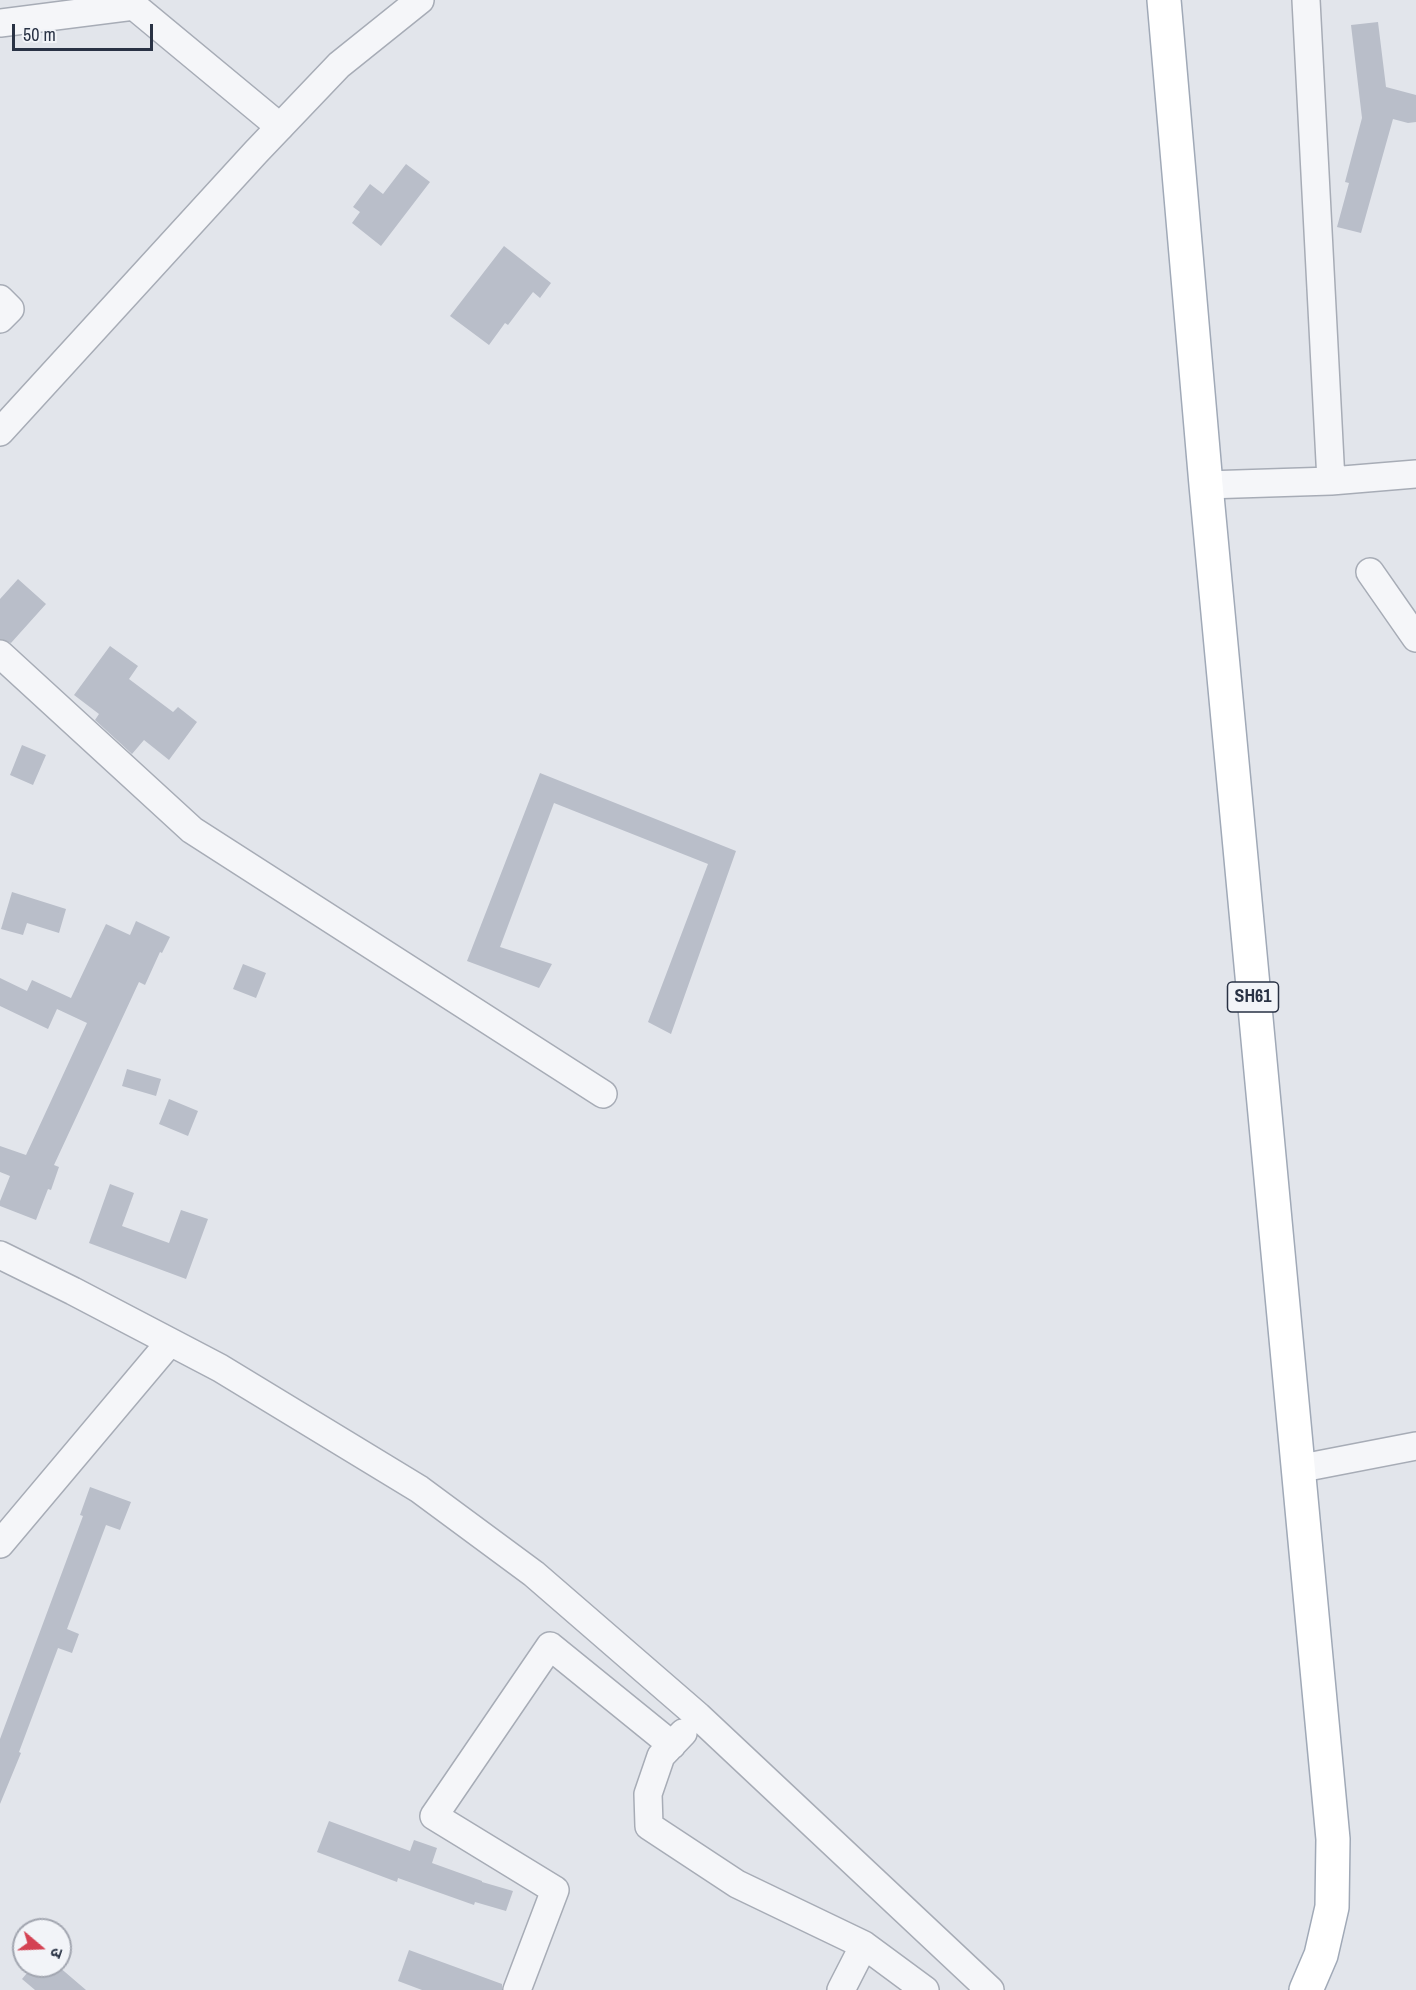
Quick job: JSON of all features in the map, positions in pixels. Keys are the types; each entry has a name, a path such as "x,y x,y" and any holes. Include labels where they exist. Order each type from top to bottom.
{"main road":[{"name":"SH61","path":"1164,0 1206,485 1333,1839 1332,1907 1321,1955 1306,1990"}],"street":[{"path":"0,432 339,65 420,0"},
{"path":"1306,0 1331,481"},
{"path":"0,23 134,3 280,127"},
{"path":"0,299 10,309 0,319"},
{"path":"1206,485 1331,481 1416,474"},
{"path":"1370,572 1416,638"},
{"path":"0,654 192,830 603,1094"},
{"path":"0,1255 220,1368 419,1489 534,1574 698,1716 990,1990"},
{"path":"0,1544 170,1342"},
{"path":"1297,1469 1416,1446"},
{"path":"517,1990 555,1890 434,1816 550,1646 672,1745"},
{"path":"698,1716 662,1756 648,1794 649,1826 737,1884 864,1945 925,1990"},
{"path":"841,1990 864,1945"}],"building":[{"path":"1378,22 1386,87 1416,95 1416,122 1408,123 1393,119 1361,233 1337,227 1349,183 1345,182 1362,118 1351,25"},
{"path":"406,164 430,182 381,246 352,223 360,212 353,207 370,184 383,194"},
{"path":"504,246 551,283 540,298 533,292 508,325 505,323 489,345 450,316"},
{"path":"18,579 46,604 11,643 0,639 0,599"},
{"path":"110,646 138,666 129,679 173,712 178,707 197,722 169,760 144,740 132,754 95,720 99,714 74,695"},
{"path":"22,745 46,755 33,785 10,775"},
{"path":"540,773 736,851 671,1034 648,1022 708,864 554,803 500,947 552,964 539,988 467,961"},
{"path":"12,892 66,909 59,933 27,923 23,935 1,929"},
{"path":"136,921 170,937 162,953 160,952 145,985 139,982 54,1165 59,1167 51,1190 48,1189 36,1220 0,1206 10,1176 0,1172 0,1146 26,1155 87,1023 57,1009 48,1029 0,1006 0,978 27,991 32,980 71,998 106,924 130,935"},
{"path":"243,964 266,973 256,998 233,989"},
{"path":"127,1069 161,1079 156,1096 122,1086"},
{"path":"169,1099 198,1111 188,1136 159,1124"},
{"path":"110,1184 134,1193 122,1226 169,1243 181,1210 208,1219 186,1279 89,1243"},
{"path":"90,1487 131,1502 120,1530 106,1525 67,1629 79,1634 72,1653 58,1648 19,1752 21,1753 0,1804 0,1739 83,1516 80,1515"},
{"path":"329,1821 410,1851 414,1840 437,1848 432,1863 513,1891 506,1911 475,1902 474,1905 398,1878 397,1882 317,1852"},
{"path":"409,1950 502,1984 502,1990 422,1990 398,1981"},
{"path":"72,1978 86,1990 35,1990 22,1979"}]}
